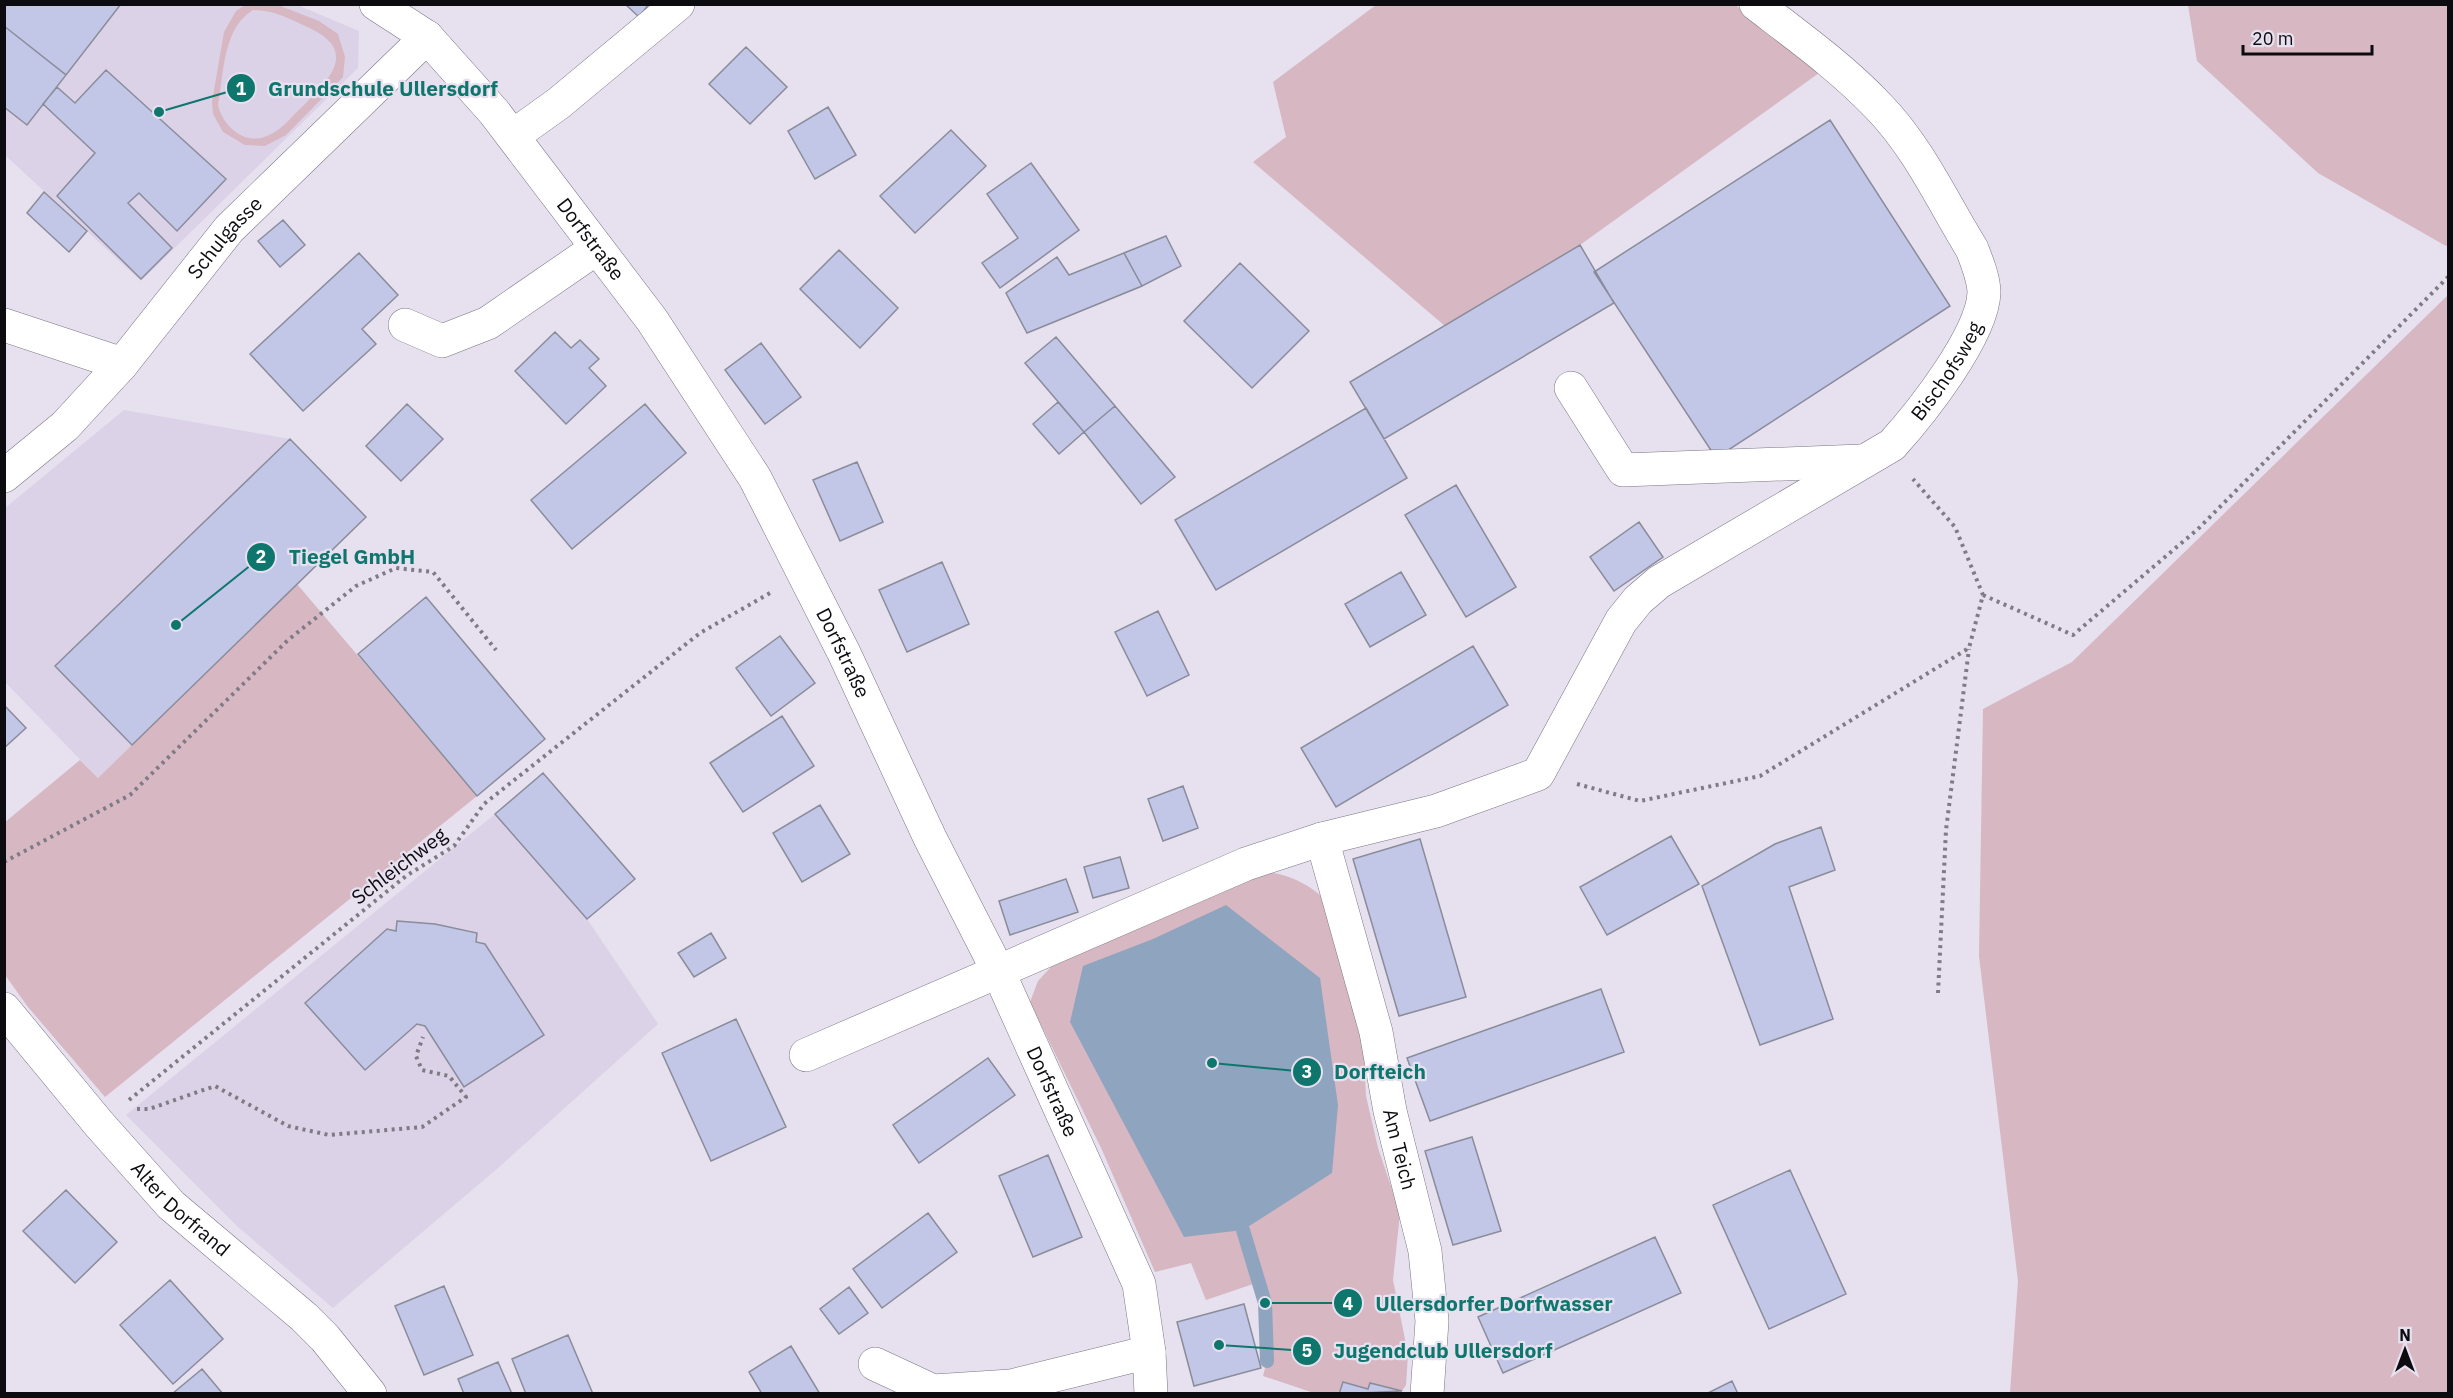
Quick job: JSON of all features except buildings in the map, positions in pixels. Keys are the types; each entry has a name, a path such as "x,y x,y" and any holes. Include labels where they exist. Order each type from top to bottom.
{"street":[{"name":"Dorfstraße","path":"376,4 427,37 513,136 652,320 755,478 805,574 930,838 999,973 1139,1284 1149,1352 1151,1394"},
{"path":"513,136 559,103 678,4"},
{"name":"Bischofsweg","path":"1570,388 1623,470 1866,461 1892,445 1908,428 1968,342 1978,318 1984,293 1979,267 1972,249 1908,143 1881,108 1827,57 1756,4"},
{"name":"Schulgasse","path":"122,363 229,229 427,37"},
{"path":"405,325 442,341 488,323 597,248"},
{"path":"4,325 122,363 65,426 4,476"},
{"path":"806,1054 999,973 1246,864 1322,838 1436,811 1538,774 1621,621 1638,600 1659,582 1866,461"},
{"name":"Am Teich","path":"1322,838 1376,1032 1390,1111 1425,1251 1432,1321 1427,1394"},
{"name":"Alter Dorfrand","path":"4,1009 109,1116 171,1205 304,1317 325,1338 370,1394"},
{"path":"875,1364 933,1391 1011,1386 1149,1352"}],"path":[{"path":"1983,595 2073,635 2198,530 2448,277"},
{"path":"1866,461 1917,480 1955,527 1983,595 1969,648 1946,830 1938,993"},
{"path":"4,862 130,795 288,640 356,586 396,568 433,572 496,650"},
{"name":"Schleichweg","path":"109,1116 406,876 454,846 484,804 700,633 805,574"},
{"path":"1538,774 1640,801 1760,776 1969,648"},
{"path":"109,1116 149,1109 215,1086 288,1126 329,1135 422,1127 466,1097 449,1076 422,1070 416,1056 423,1037"}],"shaded area":[{"path":"4,5 297,5 359,31 358,68 141,281 5,155"},
{"path":"245,5 278,5 319,21 338,34 345,57 343,77 286,135 265,146 245,145 223,132 213,114 212,102 224,32 236,11","holes":["253,10 286,17 322,35 332,44 336,54 331,74 314,95 283,126 269,135 252,138 244,137 230,127 218,105 230,39 243,18"]},
{"path":"1376,5 1735,5 1826,68 1580,245 1445,326 1253,162 1286,137 1273,82"},
{"path":"2188,5 2448,5 2448,244 2446,246 2318,173 2197,61"},
{"path":"2448,295 2448,1393 2010,1393 2018,1281 1979,956 1983,709 2072,662"},
{"path":"124,410 290,439 366,517 98,778 5,682 5,508"},
{"path":"297,584 477,796 105,1097 28,1007 5,975 4,823 80,760 98,778"},
{"path":"495,814 587,919 658,1024 498,1168 333,1308 238,1227 126,1115"},
{"path":"1271,873 1298,881 1321,896 1363,1040 1366,1096 1378,1148 1400,1213 1393,1280 1408,1354 1406,1385 1402,1391 1370,1383 1368,1389 1343,1382 1339,1393 1314,1393 1263,1376 1266,1365 1268,1329 1259,1282 1206,1300 1191,1263 1155,1272 1102,1150 1030,1002 1038,981 1051,967 1238,880"}],"water":[{"path":"1226,905 1320,978 1338,1105 1332,1173 1243,1230 1184,1237 1070,1022 1083,966 1153,939"}],"waterway":[{"path":"1243,1230 1265,1303 1267,1361"}],"place":[{"name":"Grundschule Ullersdorf","path":"159,112"},
{"name":"Tiegel GmbH","path":"176,625"},
{"name":"Dorfteich","path":"1212,1063"},
{"name":"Ullersdorfer Dorfwasser","path":"1265,1303"},
{"name":"Jugendclub Ullersdorf","path":"1219,1345"}]}
